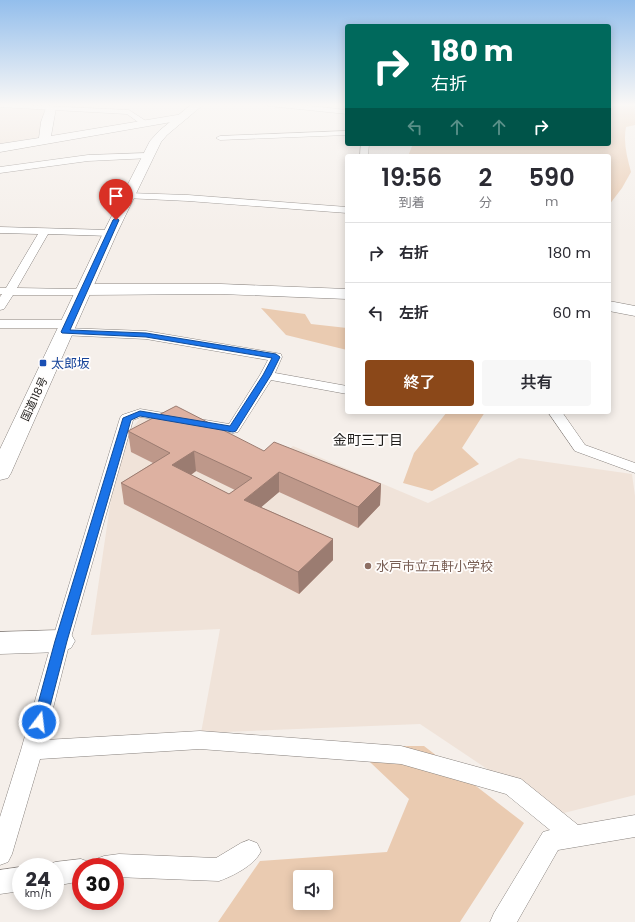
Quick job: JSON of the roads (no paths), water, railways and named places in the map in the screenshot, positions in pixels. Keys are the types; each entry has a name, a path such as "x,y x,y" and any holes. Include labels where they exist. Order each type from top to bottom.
{"main road":[{"name":"国道118号","path":"0,472 110,232 153,147"},
{"path":"84,290 207,289 345,294"},
{"path":"611,306 635,310"},
{"path":"0,643 61,641"}],"street":[{"path":"0,170 88,158 148,156"},
{"path":"128,196 188,198 345,210"},
{"path":"0,230 110,232"},
{"path":"0,307 5,291 44,231"},
{"path":"5,291 75,292 84,290"},
{"path":"0,324 146,335 276,357 267,375 233,429 140,414 127,418 61,641 32,750 0,854"},
{"path":"267,375 345,390"},
{"path":"556,414 580,448 635,468"},
{"path":"32,750 200,740 401,754 513,786 575,836"},
{"path":"503,922 551,840 635,826"},
{"path":"124,865 219,870 249,851"},
{"path":"0,882 12,880"}],"place":[{"name":"太郎坂","path":"43,363"},
{"name":"水戸市立五軒小学校","path":"368,566"}],"district":[{"name":"金町三丁目","path":"368,440"}]}
